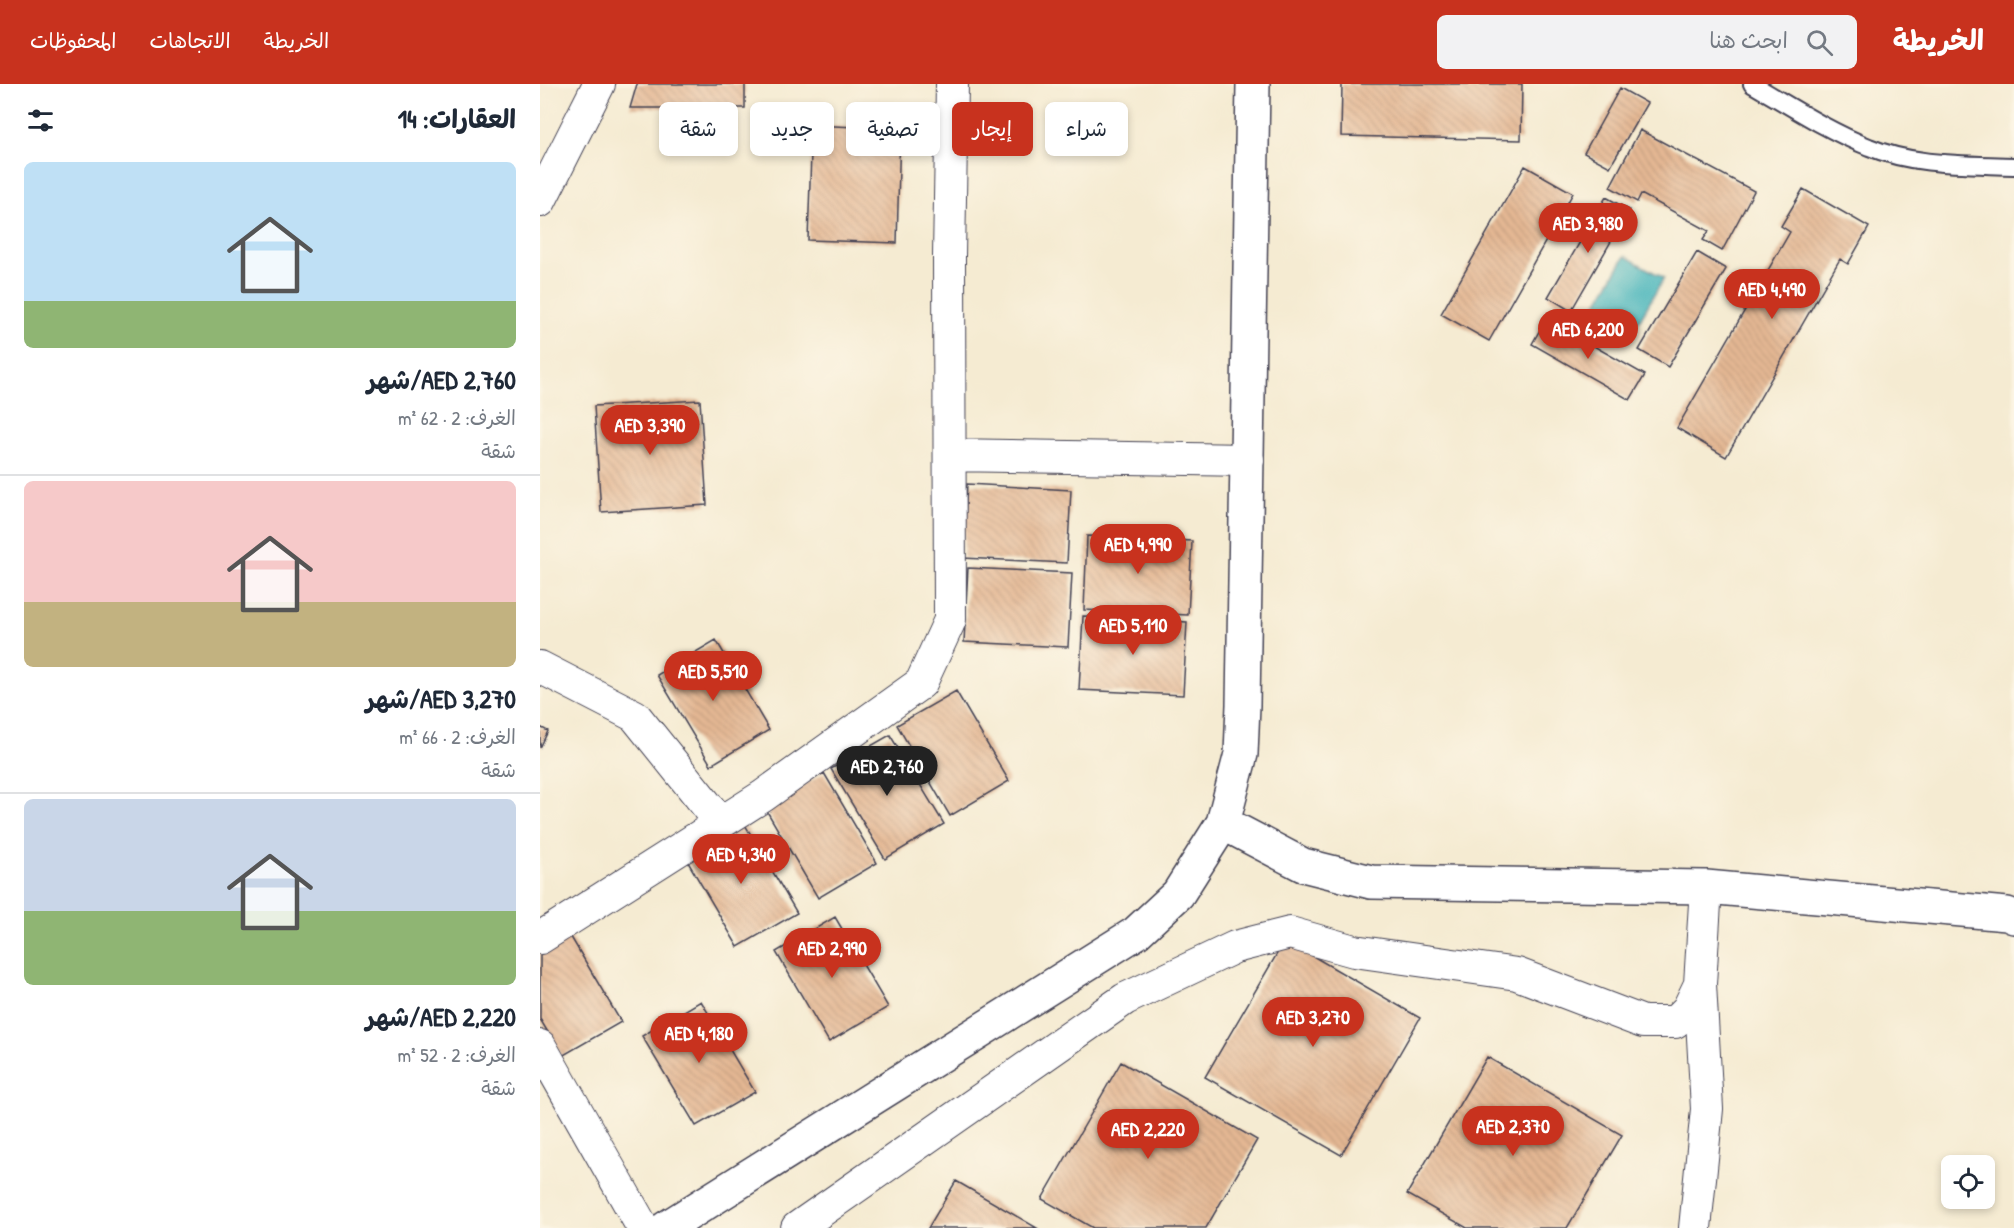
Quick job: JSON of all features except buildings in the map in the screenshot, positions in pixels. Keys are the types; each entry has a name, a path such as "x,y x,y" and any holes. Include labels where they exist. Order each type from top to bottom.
{"main road":[{"path":"666,1228 1136,933 1178,894 1223,823 1241,754 1254,84"},
{"path":"1223,823 1303,865 1371,882 1706,887 2012,914"}],"street":[{"path":"540,201 599,84"},
{"path":"540,938 721,823 921,683 950,620 949,256 952,84"},
{"path":"950,455 1248,460"},
{"path":"540,667 635,716 721,823"},
{"path":"1695,1228 1707,1109 1700,984 1706,887"},
{"path":"797,1228 1125,999 1235,946 1290,933 1354,951 1517,974 1643,1022 1675,1022 1688,1009 1700,984"},
{"path":"540,1046 643,1228"}],"lane":[{"path":"1752,84 1814,120 1870,148 1931,162 2014,165"}],"water":[{"path":"1625,256 1664,278 1632,333 1593,310"}]}
